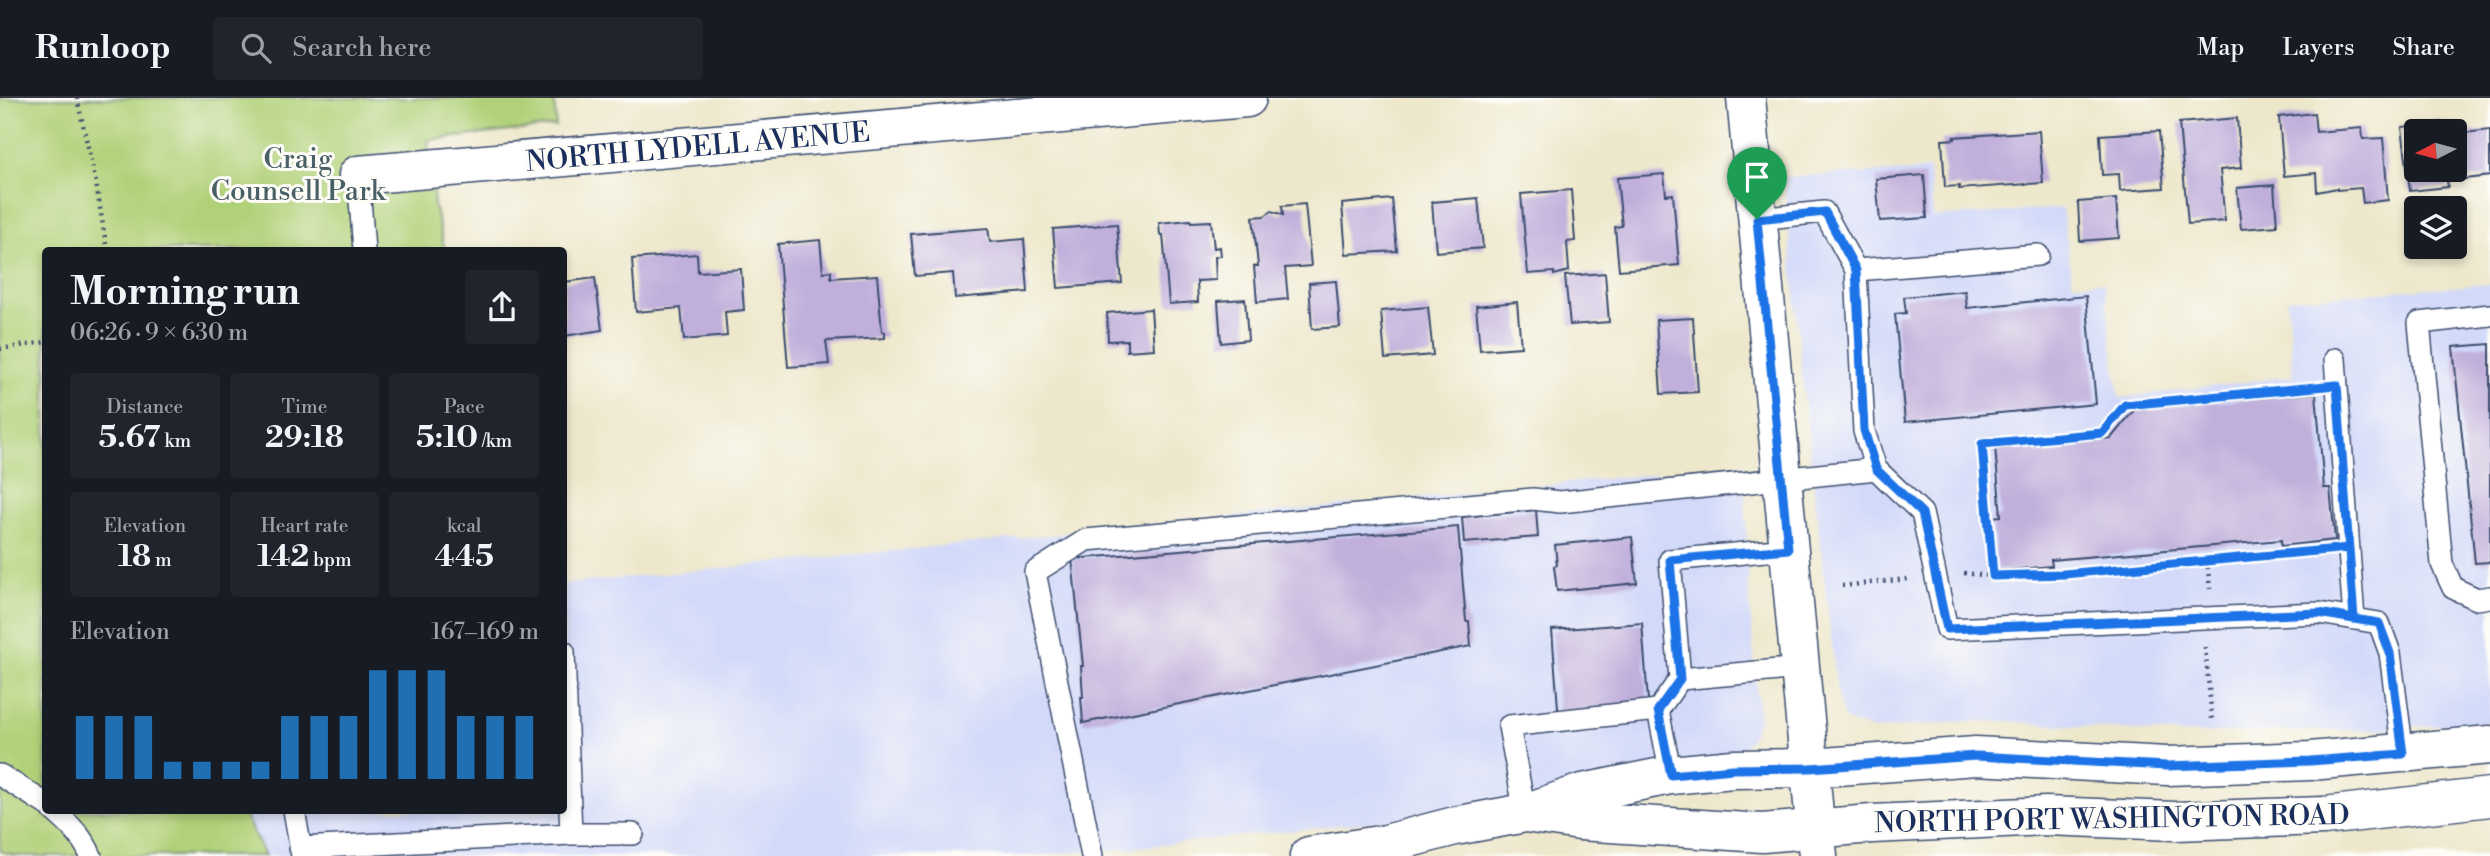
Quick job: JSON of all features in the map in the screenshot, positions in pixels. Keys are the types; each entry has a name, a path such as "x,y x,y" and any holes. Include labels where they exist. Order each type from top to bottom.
{"main road":[{"name":"NORTH LYDELL AVENUE","path":"358,176 1247,98"},
{"path":"1746,98 1817,842"},
{"name":"NORTH PORT WASHINGTON ROAD","path":"1309,856 1386,844 1455,826 1525,813 1583,793 1671,775 1733,769 1810,768 1976,756 2167,766 2310,761 2490,745"},
{"name":"NORTH PORT WASHINGTON ROAD","path":"1525,813 1580,821 1762,833 1817,842 2046,816 2175,821 2324,816 2490,797"}],"lane":[{"path":"358,176 364,247"},
{"path":"1757,219 1825,212 1856,270 1864,430 1876,469 1922,513 1947,629 2319,613 2379,623 2390,653 2403,754"},
{"path":"1856,270 2038,255"},
{"path":"2490,315 2419,323 2442,564 2453,588 2476,599 2490,597"},
{"path":"2335,359 2354,619"},
{"path":"1092,856 1035,572 1086,540 1533,499 1560,502 1780,470 1876,469"},
{"path":"1671,775 1658,710 1680,679 1670,560 1788,549"},
{"path":"1680,679 1800,668"},
{"path":"1525,813 1509,726 1658,710"},
{"path":"567,743 570,834"},
{"path":"0,775 42,801"},
{"path":"57,814 86,846 91,856"},
{"path":"295,814 301,852 570,834 632,834"}],"path":[{"path":"78,98 107,247"},
{"path":"0,349 42,343"},
{"path":"2337,385 2125,405 2102,433 1982,444 1993,576 2064,574 2349,548"},
{"path":"1842,586 1908,579"},
{"path":"2205,653 2211,719"}],"shaded area":[{"path":"1929,170 1933,217 2062,208 2073,283 2104,282 2119,398 2293,376 2287,299 2490,284 2490,722 2363,730 2163,733 2005,721 1967,721 1874,730 1851,723 1844,717 1838,699 1807,428 1784,177"},
{"path":"1744,465 1749,595 1759,719 1750,740 1734,752 1478,810 1133,848 1031,856 265,856 244,814 567,814 567,584"}],"green space":[{"name":"Craig Counsell Park","path":"0,98 554,98 556,126 428,140 434,205 444,247 42,247 42,814 244,814 265,856 15,856 0,851"}],"building":[{"path":"2314,113 2316,132 2362,128 2363,139 2383,138 2388,200 2363,203 2361,188 2337,188 2317,192 2316,173 2284,176 2279,117"},
{"path":"2237,118 2241,168 2220,170 2225,221 2188,224 2179,123"},
{"path":"2490,130 2490,176 2468,179 2468,133"},
{"path":"2039,131 2043,183 1959,189 1960,186 1945,187 1942,140"},
{"path":"2159,131 2164,188 2120,191 2119,174 2102,175 2100,135"},
{"path":"1664,174 1666,195 1673,194 1679,265 1619,270 1615,227 1622,226 1617,178"},
{"path":"1924,175 1927,218 1880,221 1876,179"},
{"path":"2409,182 2447,182 2448,187 2410,191"},
{"path":"2274,185 2277,226 2241,229 2237,188"},
{"path":"1571,190 1575,241 1567,242 1569,271 1554,275 1554,272 1528,274 1521,194"},
{"path":"1478,198 1483,248 1436,252 1432,202"},
{"path":"1392,199 1397,251 1346,254 1342,204"},
{"path":"2116,199 2119,238 2080,241 2078,202"},
{"path":"1305,204 1311,266 1285,268 1288,299 1257,302 1254,266 1258,266 1253,217 1264,216 1272,211 1283,215 1282,206"},
{"path":"1211,221 1214,248 1220,247 1221,256 1215,257 1216,280 1197,281 1198,302 1169,304 1163,235 1160,235 1159,223"},
{"path":"1117,224 1122,283 1058,288 1053,229"},
{"path":"988,228 990,242 1024,239 1028,292 955,298 953,273 915,276 911,234"},
{"path":"820,240 823,272 831,271 831,278 877,275 882,332 885,332 885,338 826,341 829,364 788,367 778,244"},
{"path":"697,254 698,272 741,269 744,310 725,312 727,336 684,340 681,308 636,312 632,259"},
{"path":"1605,273 1609,322 1570,325 1565,276"},
{"path":"595,278 602,330 567,336 567,282"},
{"path":"1336,281 1340,327 1312,329 1309,283"},
{"path":"1965,291 1967,308 2086,296 2096,404 1905,422 1895,314 1906,313 1904,297"},
{"path":"1245,299 1248,340 1221,343 1218,301"},
{"path":"1517,302 1521,347 1480,350 1476,306"},
{"path":"1428,307 1433,355 1385,359 1381,311"},
{"path":"1151,309 1154,349 1127,351 1127,340 1108,341 1107,313"},
{"path":"1693,318 1698,392 1661,394 1656,320"},
{"path":"2490,344 2490,562 2475,563 2453,347"},
{"path":"2316,393 2324,488 2330,488 2335,540 2281,546 2281,540 2051,560 2052,566 1997,571 1992,517 2001,516 1995,447 2111,438 2135,409"},
{"path":"1536,510 1538,537 1464,543 1462,517"},
{"path":"1458,527 1466,621 1469,621 1471,646 1083,723 1083,666 1072,559"},
{"path":"1632,537 1637,583 1557,591 1555,545"},
{"path":"1642,623 1649,714 1559,721 1552,630"}],"route":[{"path":"1757,219 1788,549 1670,560 1680,679 1658,710 1671,775 1733,769 1810,768 1976,756 2167,766 2310,761 2403,754 2390,653 2379,623 2354,619 2349,548 2064,574 1993,576 1982,444 2102,433 2125,405 2337,385 2349,548 2354,619 2319,613 1947,629 1922,513 1876,469 1864,430 1856,270 1825,212 1757,219"}]}
